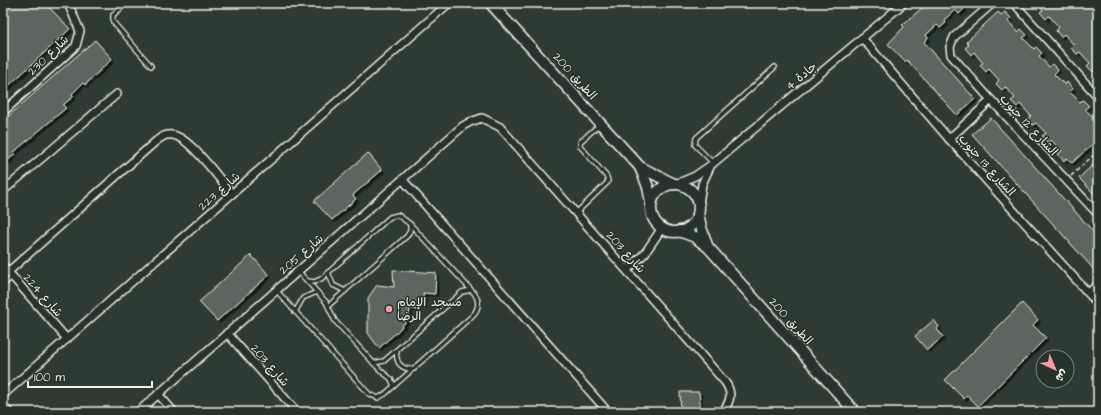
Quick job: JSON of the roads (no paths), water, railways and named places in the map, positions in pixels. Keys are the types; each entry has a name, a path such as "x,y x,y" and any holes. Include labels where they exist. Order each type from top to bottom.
{"main road":[{"name":"الطريق 200","path":"490,3 640,167 648,187 652,207"},
{"name":"الطريق 200","path":"640,167 675,184"},
{"path":"675,184 691,190 699,209 689,227 679,231 670,231 662,228 654,219 652,207 655,195 660,190 675,184"},
{"name":"الطريق 200","path":"699,209 701,228 708,247"},
{"name":"الطريق 200","path":"679,231 695,237 708,247 855,412"}],"street":[{"name":"شارع 230","path":"3,112 76,46 80,31 68,3"},
{"name":"شارع 223","path":"3,395 448,3"},
{"name":"جادة 4","path":"675,184 695,176 712,164 904,3"},
{"name":"الشارع 12 جنوب","path":"994,3 954,37 950,47 953,58 1098,214"},
{"path":"1014,3 1098,97"},
{"name":"الشارع 13 جنوب","path":"862,38 949,139 1098,304"},
{"path":"3,191 117,94"},
{"path":"949,139 991,100"},
{"name":"شارع 205","path":"138,412 464,126 470,122 482,118"},
{"name":"شارع 203","path":"482,118 495,123 500,127 729,387 730,400 722,412"},
{"path":"10,274 162,137 173,135 186,141 232,194"},
{"name":"جادة 4","path":"699,209 702,184 712,164"},
{"path":"403,180 608,412"},
{"path":"627,270 645,253 662,228"},
{"name":"شارع 224","path":"3,266 67,339"},
{"path":"1088,293 1098,285"},
{"name":"شارع 203","path":"227,333 296,412"},
{"path":"158,394 174,412"},
{"path":"3,407 9,412"}],"lane":[{"path":"126,3 113,15 113,22 152,66"},
{"path":"712,164 695,144 696,138 775,67"},
{"path":"576,213 608,182 607,177 580,146 580,142 600,123"},
{"path":"276,290 369,394 375,397 382,397 475,313 478,300 471,290 410,224 401,216 395,215 390,217 318,281 308,281"},
{"path":"328,306 407,236 410,231 410,224"},
{"path":"298,271 328,306 335,321 391,379 394,386"},
{"path":"328,272 333,285 345,291"},
{"path":"3,285 10,274"},
{"path":"373,362 384,361 462,292 471,290"},
{"path":"295,312 303,298 317,292"},
{"path":"397,350 396,358 400,365 406,369 414,369"}],"place":[{"name":"مسجد الإمام الرضا","path":"389,309"}]}
